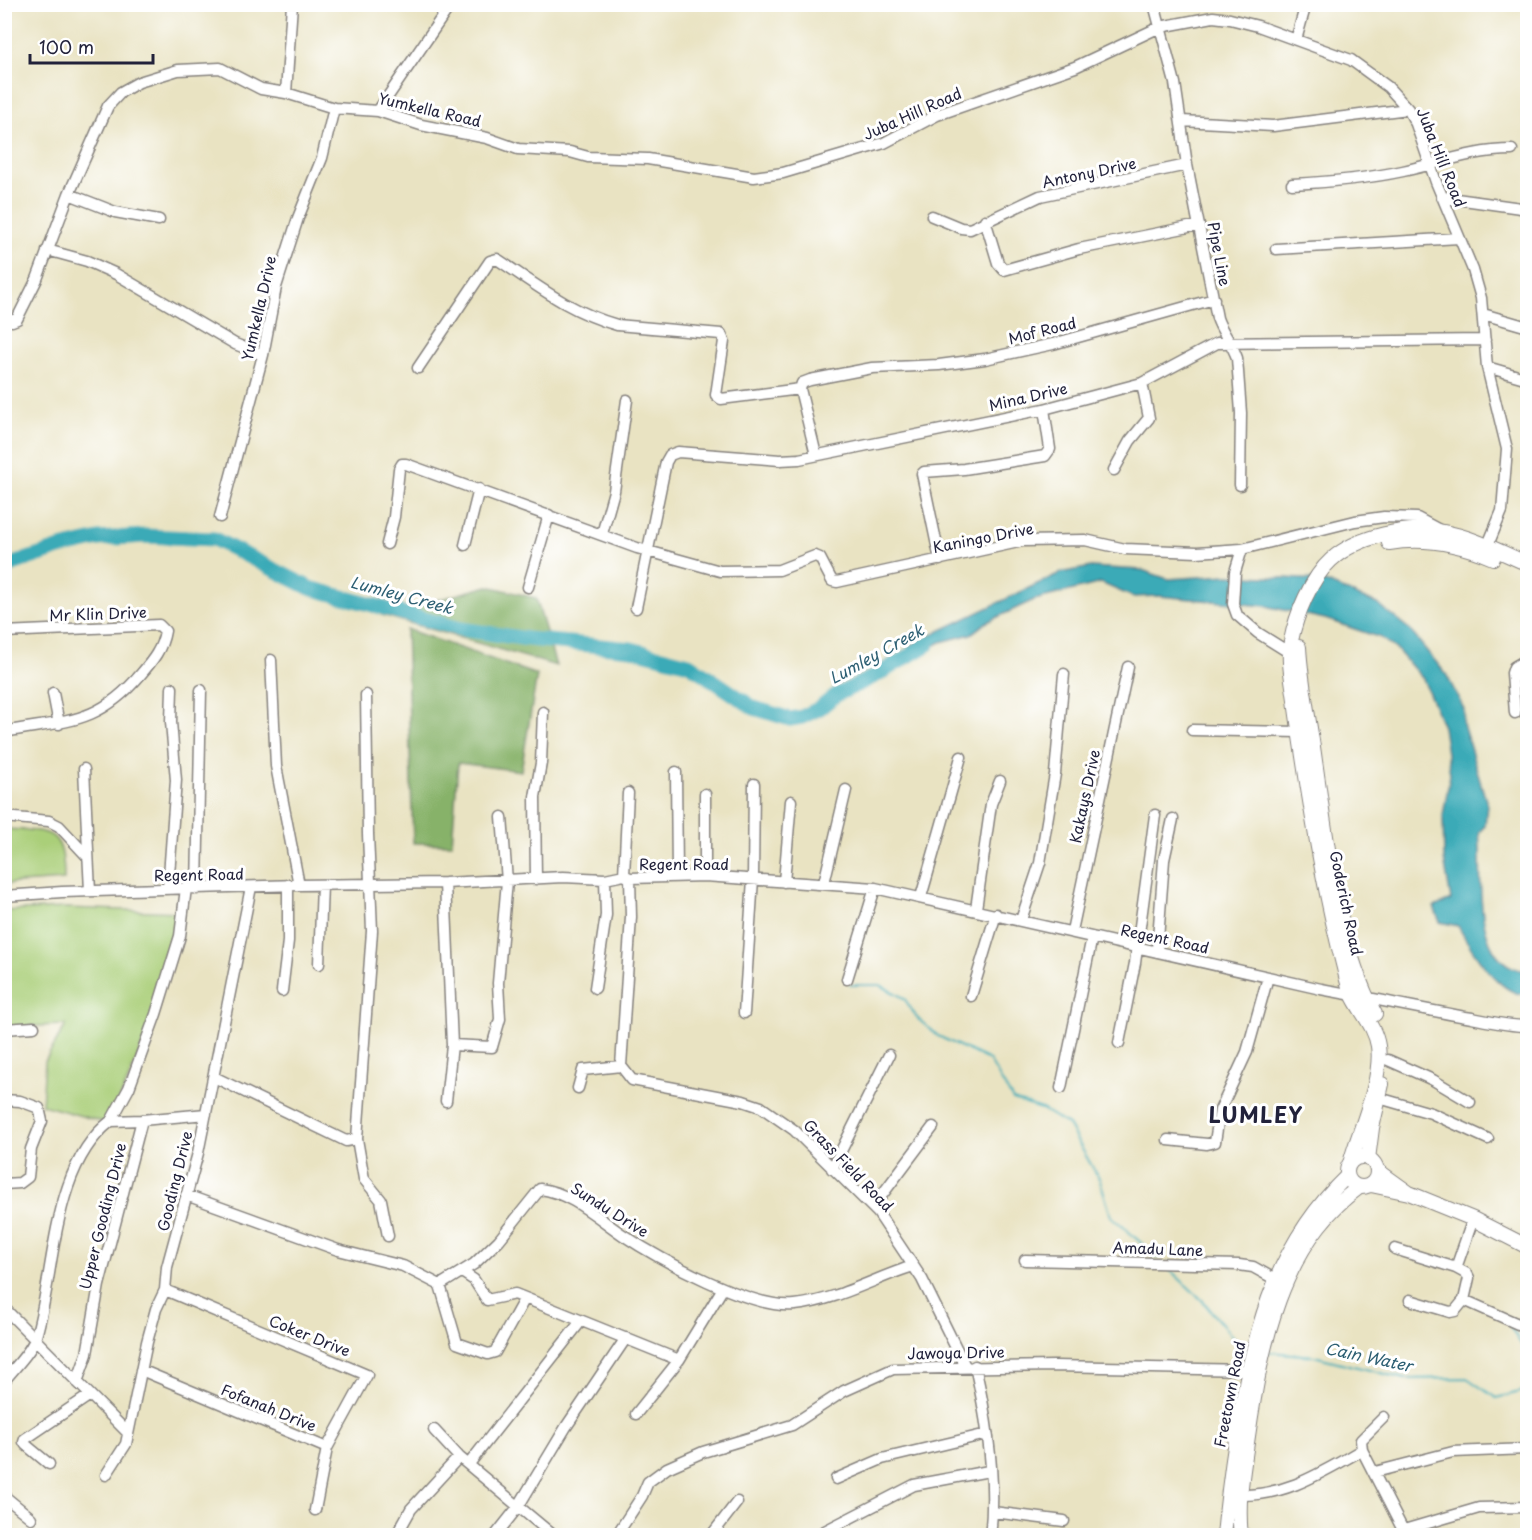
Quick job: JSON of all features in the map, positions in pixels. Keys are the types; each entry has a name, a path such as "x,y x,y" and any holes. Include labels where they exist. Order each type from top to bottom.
{"main road":[{"path":"1293,646 1305,602 1333,564 1349,549 1386,535 1407,530 1442,537 1527,564"},
{"path":"1485,550 1527,573"},
{"name":"Goderich Road","path":"1293,646 1299,732 1330,908 1358,995 1374,1031 1379,1058 1351,1160 1346,1170 1347,1176"},
{"name":"Goderich Road","path":"1293,646 1358,995 1384,1033 1388,1060 1379,1098 1373,1164 1364,1186"},
{"path":"1351,1160 1373,1164 1409,1193 1473,1220 1527,1247"},
{"path":"1347,1176 1364,1186 1409,1193"},
{"name":"Freetown Road","path":"1224,1536 1229,1486 1247,1370 1280,1282 1312,1215 1347,1176"},
{"name":"Freetown Road","path":"1241,1536 1239,1495 1259,1367 1280,1282 1323,1220 1342,1199 1364,1186"}],"street":[{"path":"286,93 292,4"},
{"path":"378,111 451,4"},
{"name":"Pipe Line","path":"1154,4 1182,121 1187,165 1217,318 1223,335 1237,358 1241,414 1240,485"},
{"path":"1296,40 1306,4"},
{"name":"Juba Hill Road","path":"716,172 766,176 858,152 884,142 937,115 1075,67 1161,27 1214,17 1258,26 1359,65 1388,87 1408,109 1416,124 1442,197 1473,270 1483,314 1487,367 1508,449 1502,511 1485,550"},
{"name":"Yumkella Road","path":"4,318 12,321 17,319 37,279 69,194 108,106 121,92 139,82 178,70 220,68 261,89 286,93 334,108 378,111 421,124 487,138 518,149 570,152 588,157 648,159 716,172"},
{"name":"Yumkella Drive","path":"220,517 263,355 276,287 298,218 322,158 334,108"},
{"path":"1182,121 1273,126 1408,109"},
{"path":"1293,184 1351,181 1471,153 1512,150"},
{"name":"Antony Drive","path":"932,216 961,228 970,229 1040,196 1187,165"},
{"path":"69,194 115,212 159,220"},
{"path":"1442,197 1527,209"},
{"path":"985,220 998,263 1004,270 1079,249 1199,225"},
{"path":"1276,249 1459,238"},
{"path":"47,250 87,261 116,274 235,344 263,355"},
{"name":"Mof Road","path":"418,368 494,259 554,299 604,321 617,325 721,334 724,341 716,391 721,399 800,389 802,383 810,380 872,368 939,365 985,359 1053,344 1214,298"},
{"path":"1483,314 1527,327"},
{"name":"Mina Drive","path":"649,551 661,480 670,455 689,452 780,460 816,455 1044,409 1142,383 1209,347 1228,342 1485,340"},
{"path":"1487,367 1527,379"},
{"path":"1114,470 1130,441 1149,418 1142,383"},
{"path":"800,389 816,455"},
{"path":"602,534 614,491 627,400"},
{"path":"940,560 922,474 924,471 964,469 1045,456 1050,449 1044,409"},
{"path":"387,544 402,464 479,489 649,551 636,608"},
{"path":"465,545 479,489"},
{"path":"528,586 549,515"},
{"name":"Kaningo Drive","path":"649,551 720,571 779,570 815,555 820,558 832,581 837,582 1023,541 1085,540 1113,549 1197,552 1242,549 1355,521 1384,517 1417,518 1428,522 1442,537"},
{"path":"1242,549 1235,572 1233,604 1243,622 1293,646"},
{"name":"Mr Klin Drive","path":"4,632 163,626 165,631 163,645 125,691 105,708 86,717 59,724 4,732"},
{"path":"1515,713 1512,673 1514,667 1527,659"},
{"path":"271,660 276,766 294,885 282,991"},
{"name":"Kakays Drive","path":"1072,932 1128,667"},
{"path":"1021,920 1040,863 1055,774 1064,674"},
{"path":"168,889 176,780 171,722 172,688"},
{"path":"4,1381 36,1338 48,1270 68,1189 86,1148 111,1121 129,1088 180,936 191,889 201,690"},
{"path":"53,693 59,724"},
{"path":"366,695 369,884 373,903 357,1139 364,1179 381,1200 388,1236"},
{"path":"536,879 535,797 543,712"},
{"path":"1192,730 1299,732"},
{"path":"921,897 961,757"},
{"path":"84,769 90,891"},
{"path":"676,772 677,875"},
{"path":"976,909 991,804 1000,781"},
{"path":"744,1013 753,879 753,784"},
{"path":"824,884 846,790"},
{"path":"578,1088 583,1070 621,1066 631,917 627,876 628,794"},
{"path":"705,794 705,876"},
{"path":"784,882 791,801"},
{"path":"1119,1042 1137,947 1155,815"},
{"path":"4,817 49,821 59,826 87,856"},
{"path":"452,1045 492,1047 500,1019 498,983 507,881 502,817"},
{"path":"1157,952 1164,860 1173,819"},
{"name":"Regent Road","path":"4,896 90,891 605,879 677,875 875,888 976,909 1268,977 1358,995 1401,1007 1498,1024 1527,1026"},
{"path":"595,988 606,915 605,879"},
{"path":"445,883 452,1045 446,1101"},
{"path":"319,964 322,885"},
{"name":"Gooding Drive","path":"106,1475 126,1444 156,1309 165,1290 167,1266 206,1114 252,887"},
{"path":"847,979 875,888"},
{"path":"971,996 996,914"},
{"path":"1061,1088 1092,937"},
{"path":"1168,1140 1207,1144 1215,1142 1220,1110 1247,1052 1268,977"},
{"path":"4,1029 34,1027"},
{"path":"832,1169 889,1055"},
{"path":"1388,1060 1432,1080 1470,1102"},
{"name":"Grass Field Road","path":"621,1066 632,1080 743,1101 761,1107 794,1130 873,1208 913,1266 969,1365 986,1414 993,1512 990,1536"},
{"path":"214,1077 346,1141 357,1139"},
{"path":"1379,1098 1431,1113 1488,1139"},
{"path":"4,1100 31,1104 39,1108 43,1117 32,1149 28,1177 20,1183 4,1184"},
{"path":"111,1121 206,1114"},
{"name":"Upper Gooding Drive","path":"77,1382 87,1354 99,1286 142,1120"},
{"path":"873,1208 933,1127"},
{"name":"Sundu Drive","path":"440,1285 462,1272 499,1240 540,1189 563,1197 604,1220 649,1252 723,1288 771,1304 796,1305 823,1299 913,1266"},
{"path":"186,1195 338,1250 403,1266 440,1285 457,1343 488,1354 495,1352 525,1298"},
{"path":"1456,1268 1473,1220"},
{"path":"1395,1249 1456,1268 1468,1278 1464,1300 1455,1311 1450,1312 1410,1300"},
{"name":"Amadu Lane","path":"1025,1260 1239,1265 1252,1267 1280,1282"},
{"path":"462,1272 474,1280 487,1300 511,1294 525,1298 679,1360"},
{"path":"636,1414 679,1360 723,1288"},
{"name":"Coker Drive","path":"165,1290 367,1375 327,1448"},
{"path":"1464,1300 1518,1324 1525,1321 1527,1316"},
{"path":"4,1308 129,1433"},
{"path":"469,1464 580,1321"},
{"path":"495,1536 518,1507 626,1338"},
{"name":"Jawoya Drive","path":"616,1536 642,1496 648,1482 684,1460 792,1425 844,1391 874,1375 905,1367 969,1365 1247,1370"},
{"name":"Fofanah Drive","path":"141,1370 327,1448 315,1510"},
{"path":"49,1464 26,1446 25,1439 90,1395"},
{"path":"1384,1417 1361,1440 1362,1450 1405,1533 1479,1508 1527,1507"},
{"path":"434,1430 459,1457 555,1536"},
{"path":"836,1479 882,1459 987,1434"},
{"path":"1375,1472 1453,1452 1527,1449"},
{"path":"1239,1495 1262,1495 1291,1488 1362,1450"},
{"path":"396,1536 411,1509 459,1457"},
{"path":"815,1536 914,1485 989,1471"},
{"path":"4,1496 31,1518"},
{"path":"711,1536 737,1502"},
{"path":"993,1512 1064,1521"}],"green space":[{"path":"488,586 536,598 556,666 382,615"},
{"path":"406,629 537,675 521,771 458,763 452,844 413,843"},
{"path":"4,829 33,830 51,835 61,850 64,880 5,884"},
{"path":"66,908 180,912 151,1020 120,1098 107,1123 42,1105 45,1061 66,1025 5,1027 4,911"}],"water":[{"path":"1091,567 1142,570 1168,579 1228,575 1320,580 1377,604 1408,628 1446,674 1464,709 1463,724 1487,804 1485,826 1479,832 1481,891 1487,935 1495,953 1508,965 1527,971 1527,994 1517,993 1496,980 1486,969 1458,926 1440,922 1434,907 1451,900 1444,859 1443,816 1450,774 1443,727 1423,679 1397,650 1381,638 1325,619 1265,606 1159,596 1133,597 1101,583 1034,600 987,622 971,634 941,642 913,657 908,646 1060,573"}],"waterway":[{"name":"Lumley Creek","path":"4,567 60,548 99,539 145,536 214,539 310,588 461,629 528,639 631,649 689,664 754,708 790,719 802,717 820,708 836,695 877,675 928,644"},
{"name":"Cain Water","path":"850,985 880,985 904,998 917,1018 938,1036 989,1060 1013,1100 1042,1109 1068,1125 1100,1180 1111,1216 1158,1258"},
{"name":"Cain Water","path":"1169,1269 1202,1300 1239,1345"},
{"path":"1510,1326 1528,1355"},
{"name":"Cain Water","path":"1270,1352 1314,1356 1405,1379 1467,1378 1496,1398 1528,1390"}],"district":[{"name":"LUMLEY","path":"1256,1114"}]}
